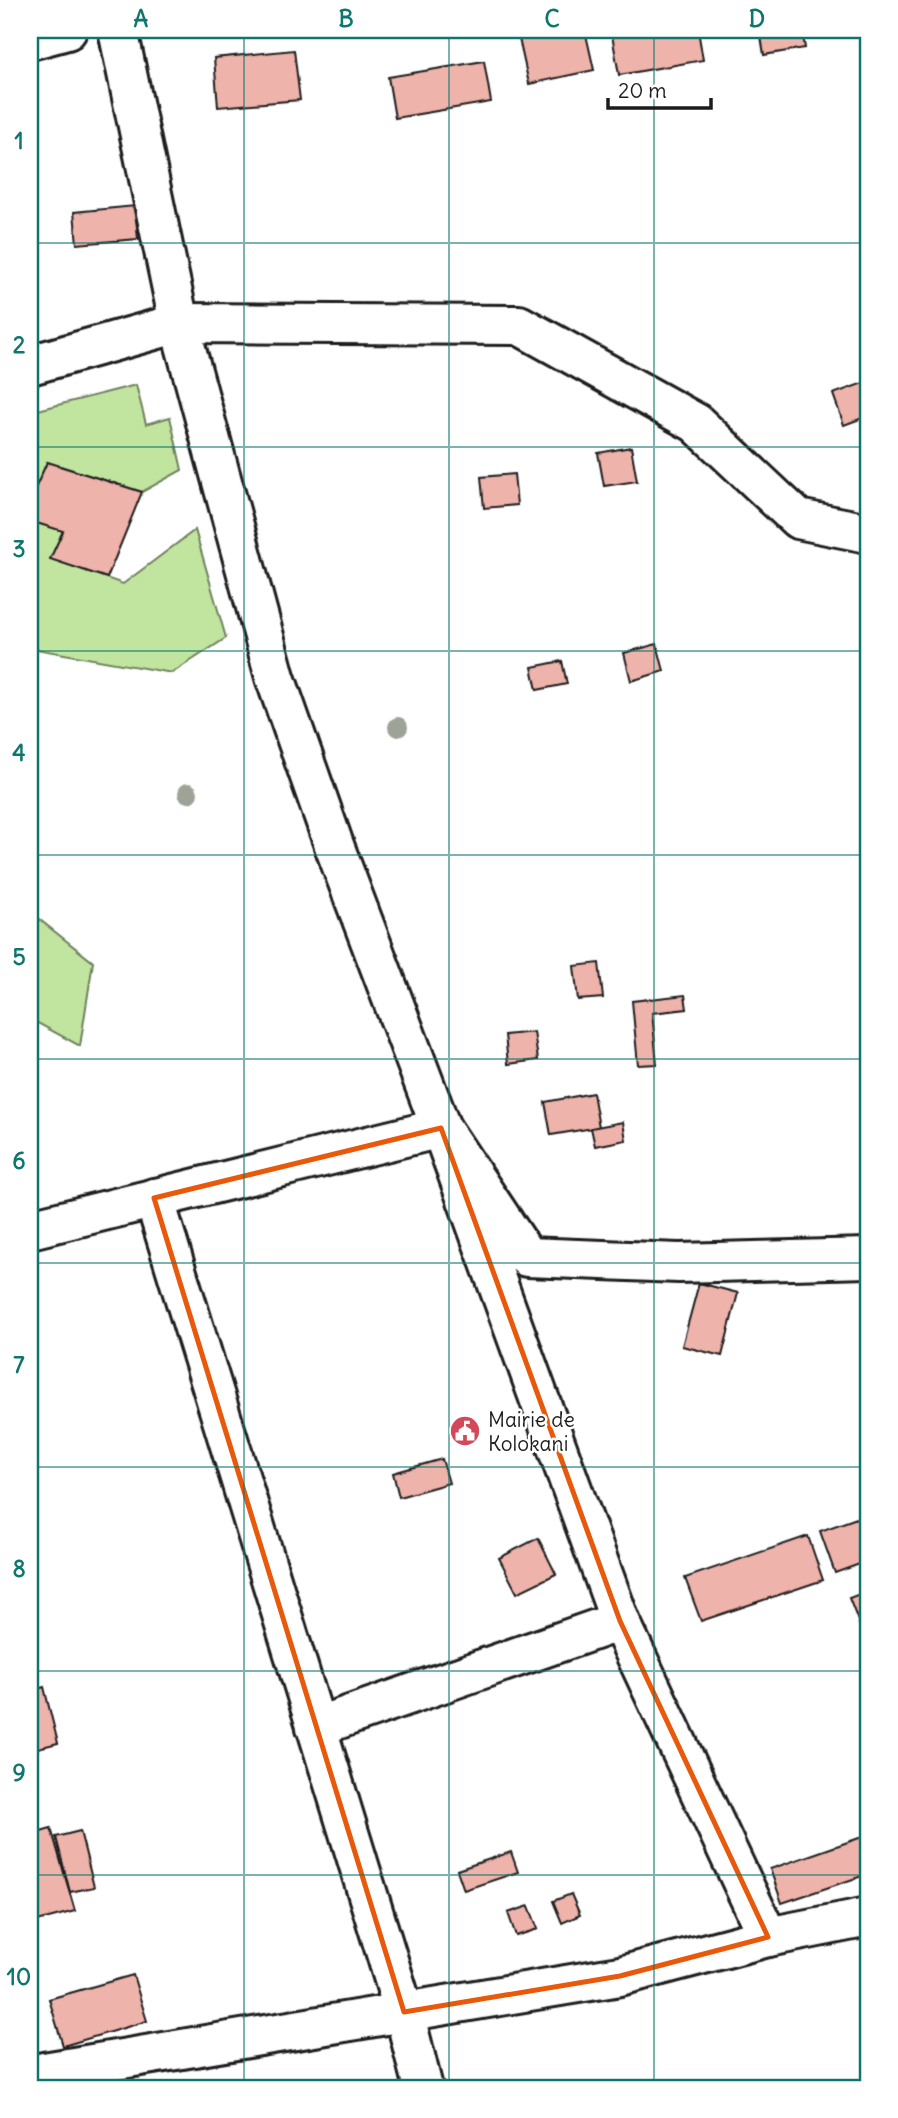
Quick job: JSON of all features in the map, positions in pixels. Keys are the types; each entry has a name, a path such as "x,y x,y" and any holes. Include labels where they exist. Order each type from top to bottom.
{"street":[{"path":"30,40 67,30"},
{"path":"118,30 179,323 275,677 335,848 441,1128 621,1621 768,1937"},
{"path":"30,365 179,323 519,325 696,424 798,519 868,533"},
{"path":"30,1229 441,1128"},
{"path":"441,1128 527,1257 679,1263 868,1258"},
{"path":"155,1198 404,2012 423,2088"},
{"path":"316,1727 621,1621"},
{"path":"30,2088 44,2072 620,1976 768,1937 868,1917"}],"highlighted area":[{"path":"441,1128 620,1621 768,1937 620,1976 404,2012 154,1198"}],"green space":[{"path":"136,385 146,424 170,417 182,470 142,492 48,462 30,500 30,412"},
{"path":"30,521 63,531 51,559 123,584 195,530 226,638 172,673 30,648"},
{"path":"30,912 93,962 80,1046 30,1019"}],"building":[{"path":"535,30 585,30 594,70 529,84 518,34"},
{"path":"640,30 698,30 703,60 619,75 612,35"},
{"path":"760,30 802,30 805,48 764,55"},
{"path":"294,50 300,100 218,107 214,58"},
{"path":"484,61 491,102 395,118 388,77"},
{"path":"135,206 138,239 77,244 74,212"},
{"path":"866,382 868,416 844,425 833,394"},
{"path":"631,447 637,481 604,486 598,453"},
{"path":"47,462 142,492 107,578 50,559 63,531 30,521 30,500"},
{"path":"514,474 517,505 484,508 481,477"},
{"path":"657,644 664,671 631,681 624,653"},
{"path":"562,661 567,684 537,690 532,667"},
{"path":"599,963 603,998 578,1000 574,966"},
{"path":"685,995 687,1009 652,1013 657,1064 638,1065 632,1001"},
{"path":"534,1032 538,1060 508,1064 505,1035"},
{"path":"593,1093 599,1127 551,1135 545,1102"},
{"path":"623,1122 626,1140 595,1146 591,1128"},
{"path":"699,1283 738,1293 722,1356 682,1346"},
{"path":"442,1459 449,1483 399,1497 393,1473"},
{"path":"868,1514 868,1561 835,1573 820,1531"},
{"path":"808,1536 823,1580 701,1621 685,1578"},
{"path":"538,1538 556,1574 517,1593 499,1558"},
{"path":"868,1591 868,1635 864,1636 849,1598"},
{"path":"44,1687 58,1743 30,1750 30,1691"},
{"path":"51,1828 75,1911 30,1923 30,1834"},
{"path":"80,1831 94,1887 70,1892 56,1837"},
{"path":"868,1835 868,1874 782,1903 770,1869"},
{"path":"511,1852 518,1872 464,1890 457,1870"},
{"path":"571,1894 580,1915 562,1923 553,1901"},
{"path":"529,1906 538,1929 516,1936 508,1913"},
{"path":"133,1975 147,2021 63,2046 49,1999"}],"place":[{"name":"Mairie de Kolokani","path":"465,1431"}]}
